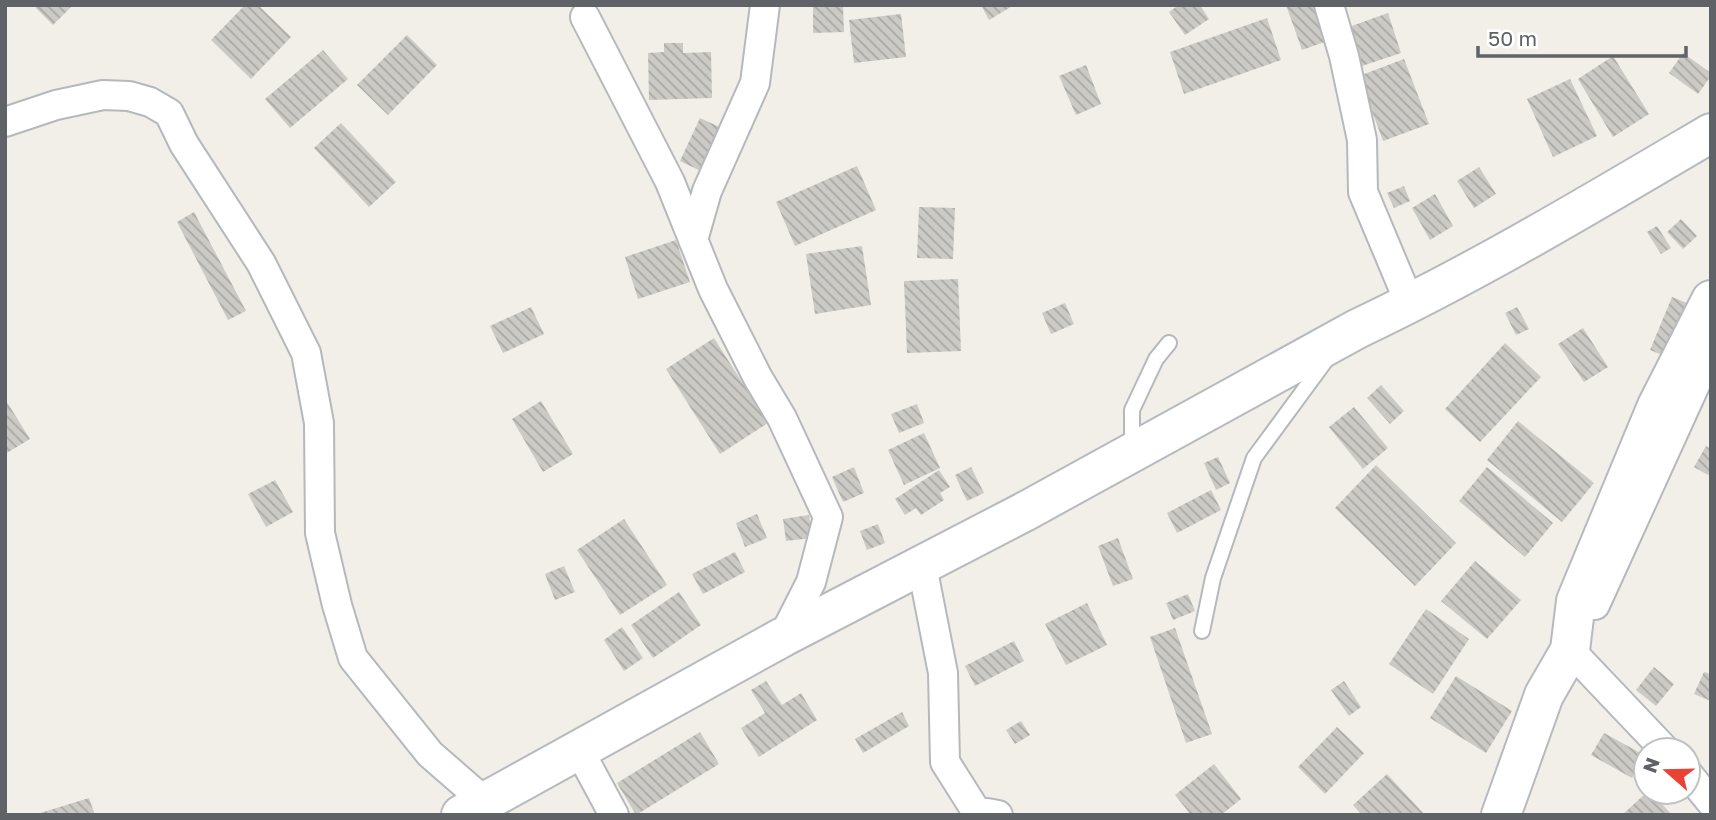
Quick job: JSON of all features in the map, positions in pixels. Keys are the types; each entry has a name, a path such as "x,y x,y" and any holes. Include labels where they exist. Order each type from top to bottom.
{"main road":[{"path":"473,808 783,637 922,566 1345,335 1513,250 1711,133"},
{"path":"1501,815 1544,695 1570,650 1576,601 1657,406 1711,300"}],"street":[{"path":"693,240 706,191 755,83 765,5"},
{"path":"1329,5 1344,56 1362,140 1363,192 1410,304"},
{"path":"585,17 670,182 713,289 758,378 782,418 828,517 811,582 783,637"},
{"path":"5,122 57,105 103,95 129,96 150,102 169,113 184,144 261,263 306,354 318,423 320,533 353,658 473,808"},
{"path":"1595,605 1711,350"},
{"path":"922,566 943,673 945,762 976,811 998,815"},
{"path":"1570,650 1652,736"},
{"path":"579,750 614,815"}],"lane":[{"path":"1202,631 1213,578 1254,458 1345,335"},
{"path":"1132,451 1132,410 1156,359 1169,343"}],"building":[{"path":"33,5 73,5 53,25"},
{"path":"245,5 258,5 291,37 251,79 211,40"},
{"path":"813,5 843,5 844,32 813,33"},
{"path":"981,5 1014,5 989,20"},
{"path":"1179,5 1200,5 1209,19 1185,35 1169,12"},
{"path":"1286,5 1318,5 1330,40 1302,50"},
{"path":"1388,13 1401,53 1359,67 1346,28"},
{"path":"901,14 906,57 854,63 849,20"},
{"path":"1267,18 1281,60 1184,94 1170,52"},
{"path":"407,35 437,65 388,115 357,85"},
{"path":"664,43 683,43 683,53 711,52 712,98 649,100 648,53 664,52"},
{"path":"323,50 348,79 290,128 265,99"},
{"path":"1683,53 1711,73 1698,94 1669,73"},
{"path":"1613,56 1649,114 1613,137 1578,79"},
{"path":"1404,59 1429,124 1383,141 1359,76"},
{"path":"1086,65 1101,104 1076,115 1059,76"},
{"path":"1570,79 1597,136 1553,157 1527,99"},
{"path":"700,118 726,130 705,173 680,161"},
{"path":"341,123 396,182 369,207 314,148"},
{"path":"857,166 876,210 795,246 776,202"},
{"path":"1479,167 1496,194 1474,208 1457,181"},
{"path":"1404,186 1410,201 1394,208 1387,193"},
{"path":"1435,194 1453,226 1430,240 1412,208"},
{"path":"919,207 955,208 953,259 917,258"},
{"path":"194,212 246,311 228,320 177,222"},
{"path":"1681,219 1697,236 1683,249 1667,232"},
{"path":"1657,226 1671,248 1661,254 1647,232"},
{"path":"676,240 690,282 638,299 625,257"},
{"path":"862,246 871,305 815,314 806,254"},
{"path":"958,279 961,351 907,353 904,281"},
{"path":"1672,297 1694,306 1672,359 1650,350"},
{"path":"1065,303 1074,324 1051,334 1042,313"},
{"path":"531,307 544,334 503,353 490,326"},
{"path":"1517,307 1529,329 1516,335 1505,313"},
{"path":"1583,328 1608,367 1584,382 1558,344"},
{"path":"714,338 768,423 720,454 666,369"},
{"path":"1505,343 1541,377 1480,442 1445,409"},
{"path":"1381,385 1404,411 1390,424 1367,398"},
{"path":"5,399 30,439 5,454"},
{"path":"541,401 573,454 543,472 512,419"},
{"path":"917,404 924,423 899,433 891,414"},
{"path":"1354,407 1388,448 1363,469 1329,427"},
{"path":"1518,421 1594,483 1562,522 1487,460"},
{"path":"924,433 940,468 904,485 888,450"},
{"path":"1706,446 1711,449 1711,471 1708,475 1694,467"},
{"path":"1218,457 1230,483 1216,490 1204,463"},
{"path":"1376,465 1456,543 1415,586 1335,508"},
{"path":"854,467 864,493 843,502 832,477"},
{"path":"971,467 984,493 967,501 955,475"},
{"path":"1487,467 1553,523 1525,557 1459,501"},
{"path":"939,470 950,487 940,493 944,500 921,515 916,508 905,515 895,499"},
{"path":"275,480 293,512 266,527 248,494"},
{"path":"1211,490 1221,510 1177,533 1167,513"},
{"path":"757,514 767,538 745,547 736,523"},
{"path":"809,515 812,538 786,541 783,519"},
{"path":"624,519 667,585 620,615 577,550"},
{"path":"878,524 885,543 867,550 860,531"},
{"path":"1118,538 1133,579 1113,586 1098,546"},
{"path":"735,552 745,572 703,594 692,574"},
{"path":"1475,561 1521,600 1487,639 1441,601"},
{"path":"564,566 575,592 555,600 545,574"},
{"path":"679,592 701,625 653,658 631,625"},
{"path":"1188,594 1195,611 1173,620 1166,603"},
{"path":"1087,603 1107,645 1066,665 1045,624"},
{"path":"1426,609 1469,639 1433,694 1389,664"},
{"path":"622,627 643,658 624,671 604,640"},
{"path":"1175,628 1212,734 1186,743 1150,637"},
{"path":"1014,641 1024,661 975,686 965,666"},
{"path":"1654,667 1674,684 1656,706 1636,690"},
{"path":"1704,672 1711,674 1711,701 1694,694"},
{"path":"1456,676 1512,711 1486,753 1430,718"},
{"path":"766,681 782,705 801,693 817,720 759,757 741,728 765,713 751,690"},
{"path":"1344,681 1361,707 1349,716 1331,690"},
{"path":"902,712 909,726 863,753 855,739"},
{"path":"1021,721 1030,735 1015,744 1006,730"},
{"path":"1337,727 1364,753 1325,794 1298,767"},
{"path":"700,732 719,764 636,815 617,783"},
{"path":"1604,733 1632,748 1632,778 1591,755"},
{"path":"1214,764 1241,799 1221,815 1191,815 1175,795"},
{"path":"1387,774 1425,815 1362,815 1353,805"},
{"path":"89,798 95,815 37,815 37,814"},
{"path":"1632,806 1664,806 1672,815 1622,815"}]}
